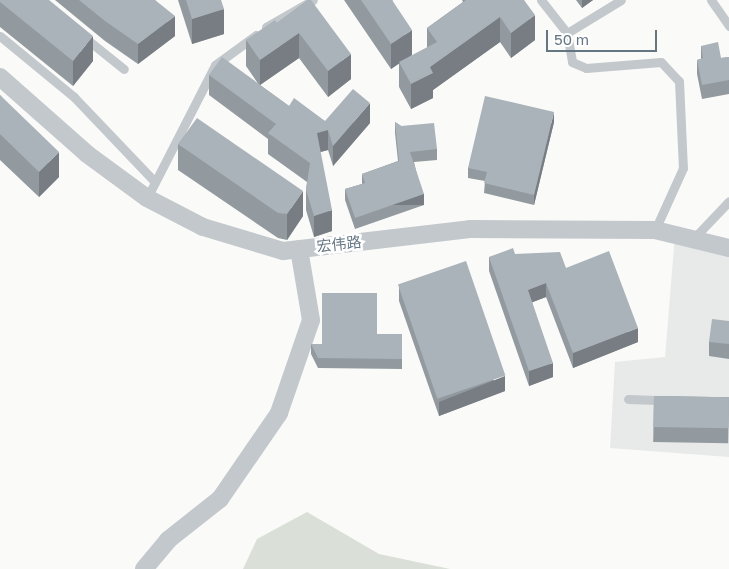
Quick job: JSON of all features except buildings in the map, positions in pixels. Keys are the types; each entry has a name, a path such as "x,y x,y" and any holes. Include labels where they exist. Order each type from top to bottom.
{"street":[{"name":"宏伟路","path":"0,77 87,154 146,198 203,227 283,251 470,230 655,230 729,248"},
{"path":"144,569 168,540 220,499 279,413 311,320 299,249"}],"lane":[{"path":"146,198 215,65 313,0"},
{"path":"541,0 567,33 572,62 586,68 661,62 679,82 683,168 655,230"},
{"path":"567,33 621,0"},
{"path":"711,0 729,26"},
{"path":"78,31 124,69"},
{"path":"0,36 74,97 155,182"},
{"path":"693,239 729,201"},
{"path":"628,398 674,400"}],"shaded area":[{"path":"675,235 729,248 729,457 610,448 615,362 665,357"},
{"path":"307,512 379,554 450,569 243,569 257,539"}]}
